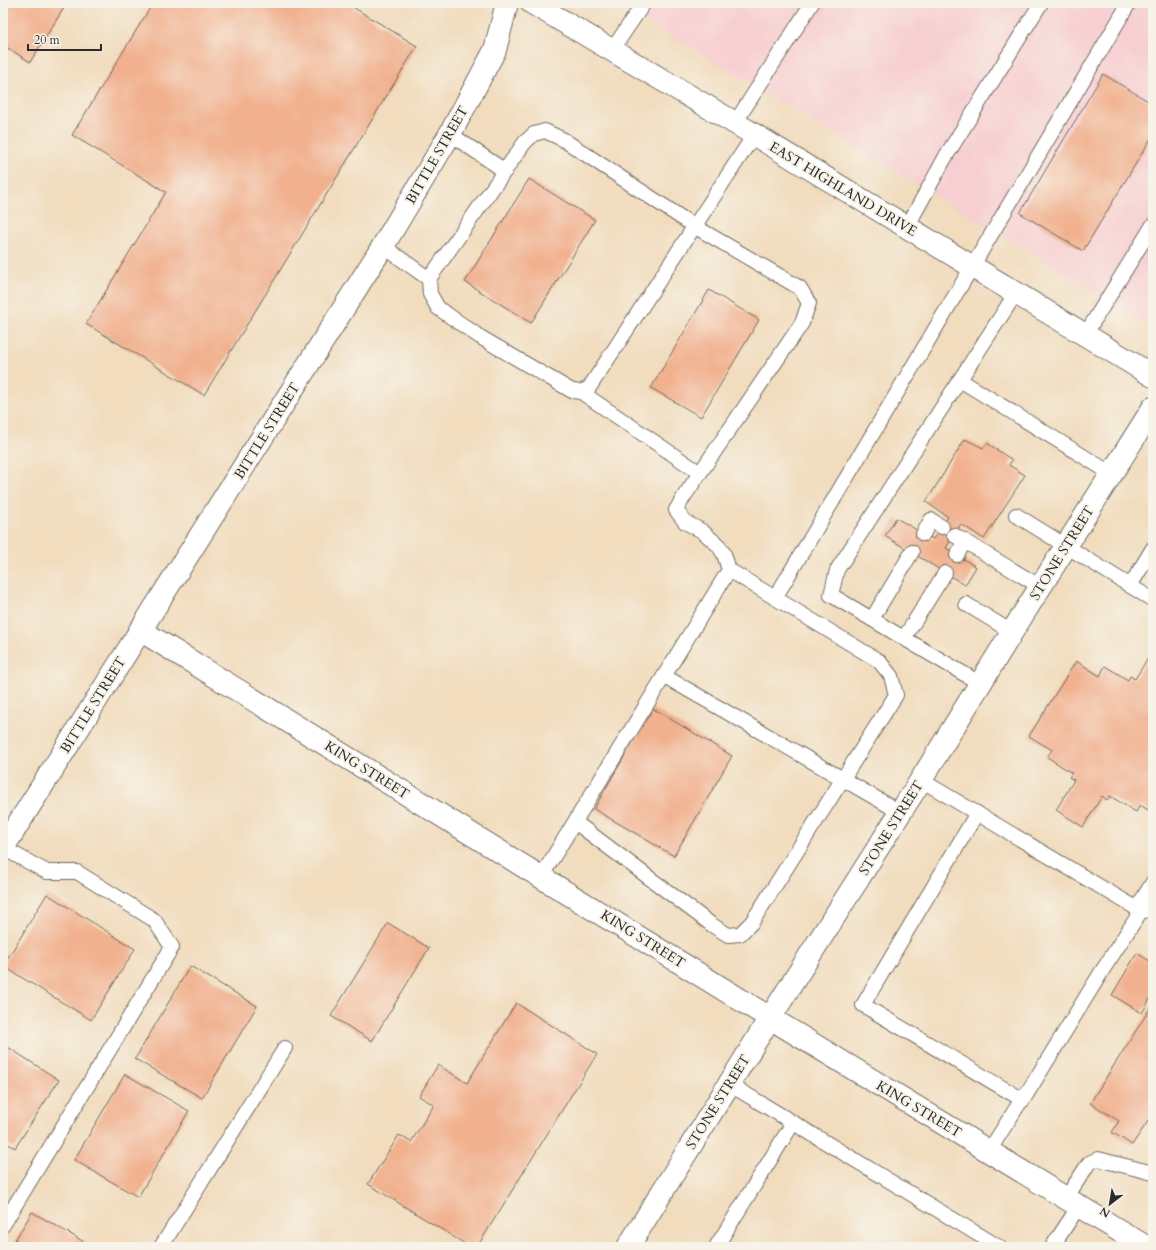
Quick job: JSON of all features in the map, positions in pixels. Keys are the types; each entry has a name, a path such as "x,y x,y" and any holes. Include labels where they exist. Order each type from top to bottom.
{"street":[{"name":"BITTLE STREET","path":"3,848 384,246 450,134 495,50 507,3"},
{"name":"EAST HIGHLAND DRIVE","path":"532,3 735,123 1153,376"},
{"name":"STONE STREET","path":"628,1247 1153,408"},
{"name":"KING STREET","path":"140,630 770,1018 1146,1247"}],"lane":[{"path":"612,50 644,3"},
{"path":"735,123 812,3"},
{"path":"907,228 946,156 1041,3"},
{"path":"775,598 1129,3"},
{"path":"575,822 712,925 728,935 740,934 752,922 896,695 891,676 879,661 729,570 724,554 718,545 702,531 685,522 676,510 802,323 809,303 800,288 694,226 564,140 545,131 534,134 525,142 429,280 430,294 438,308 480,337 572,391 581,392 700,473"},
{"path":"450,134 505,171"},
{"path":"581,392 589,388 754,135"},
{"path":"1085,335 1153,225"},
{"path":"384,246 429,280"},
{"path":"981,684 831,595 837,570 1016,294"},
{"path":"960,380 1112,474"},
{"path":"1016,516 1153,600"},
{"path":"923,534 931,520 942,526"},
{"path":"957,554 960,538 1041,587"},
{"path":"1130,586 1153,548"},
{"path":"872,619 912,552"},
{"path":"541,877 729,570"},
{"path":"904,638 945,572"},
{"path":"966,604 1012,632"},
{"path":"664,676 900,812"},
{"path":"921,780 1143,910"},
{"path":"977,813 863,1005 1022,1099"},
{"path":"3,848 47,872 77,872 154,920 172,947 3,1225"},
{"path":"989,1151 1022,1099 1023,1100 1102,971 1143,910 1153,882"},
{"path":"161,1247 285,1048"},
{"path":"729,1084 999,1247"},
{"path":"716,1247 793,1123"},
{"path":"1052,1247 1089,1163 1098,1159 1153,1173"}],"shaded area":[{"path":"617,3 1153,3 1153,327"}],"building":[{"path":"3,3 67,3 30,62 3,45"},
{"path":"153,3 346,3 417,46 204,395 86,324 166,192 72,135"},
{"path":"1103,74 1153,104 1153,135 1083,251 1020,213"},
{"path":"529,179 595,220 531,323 465,282"},
{"path":"709,290 759,320 701,417 651,388"},
{"path":"965,439 983,448 987,443 1012,460 1009,465 1025,475 984,539 961,524 946,548 976,567 965,585 885,536 896,518 933,539 948,517 926,502"},
{"path":"1153,650 1153,813 1140,805 1136,812 1110,796 1107,800 1102,796 1083,827 1056,810 1074,780 1069,777 1072,773 1047,757 1052,750 1029,736 1076,661 1100,676 1105,666 1128,680 1130,676 1135,679"},
{"path":"652,708 732,756 674,856 594,809"},
{"path":"47,894 135,949 91,1020 3,966"},
{"path":"388,923 429,948 372,1041 331,1016"},
{"path":"1137,953 1153,963 1153,994 1142,1013 1112,995"},
{"path":"190,966 257,1006 202,1098 135,1059"},
{"path":"516,1003 597,1054 477,1247 470,1247 368,1184 399,1135 411,1142 434,1105 419,1096 438,1065 467,1083"},
{"path":"1153,1004 1153,1120 1150,1118 1132,1145 1112,1132 1119,1121 1090,1103"},
{"path":"3,1044 59,1080 15,1148 3,1141"},
{"path":"125,1074 189,1111 138,1197 74,1160"},
{"path":"32,1212 93,1247 11,1247"}]}
